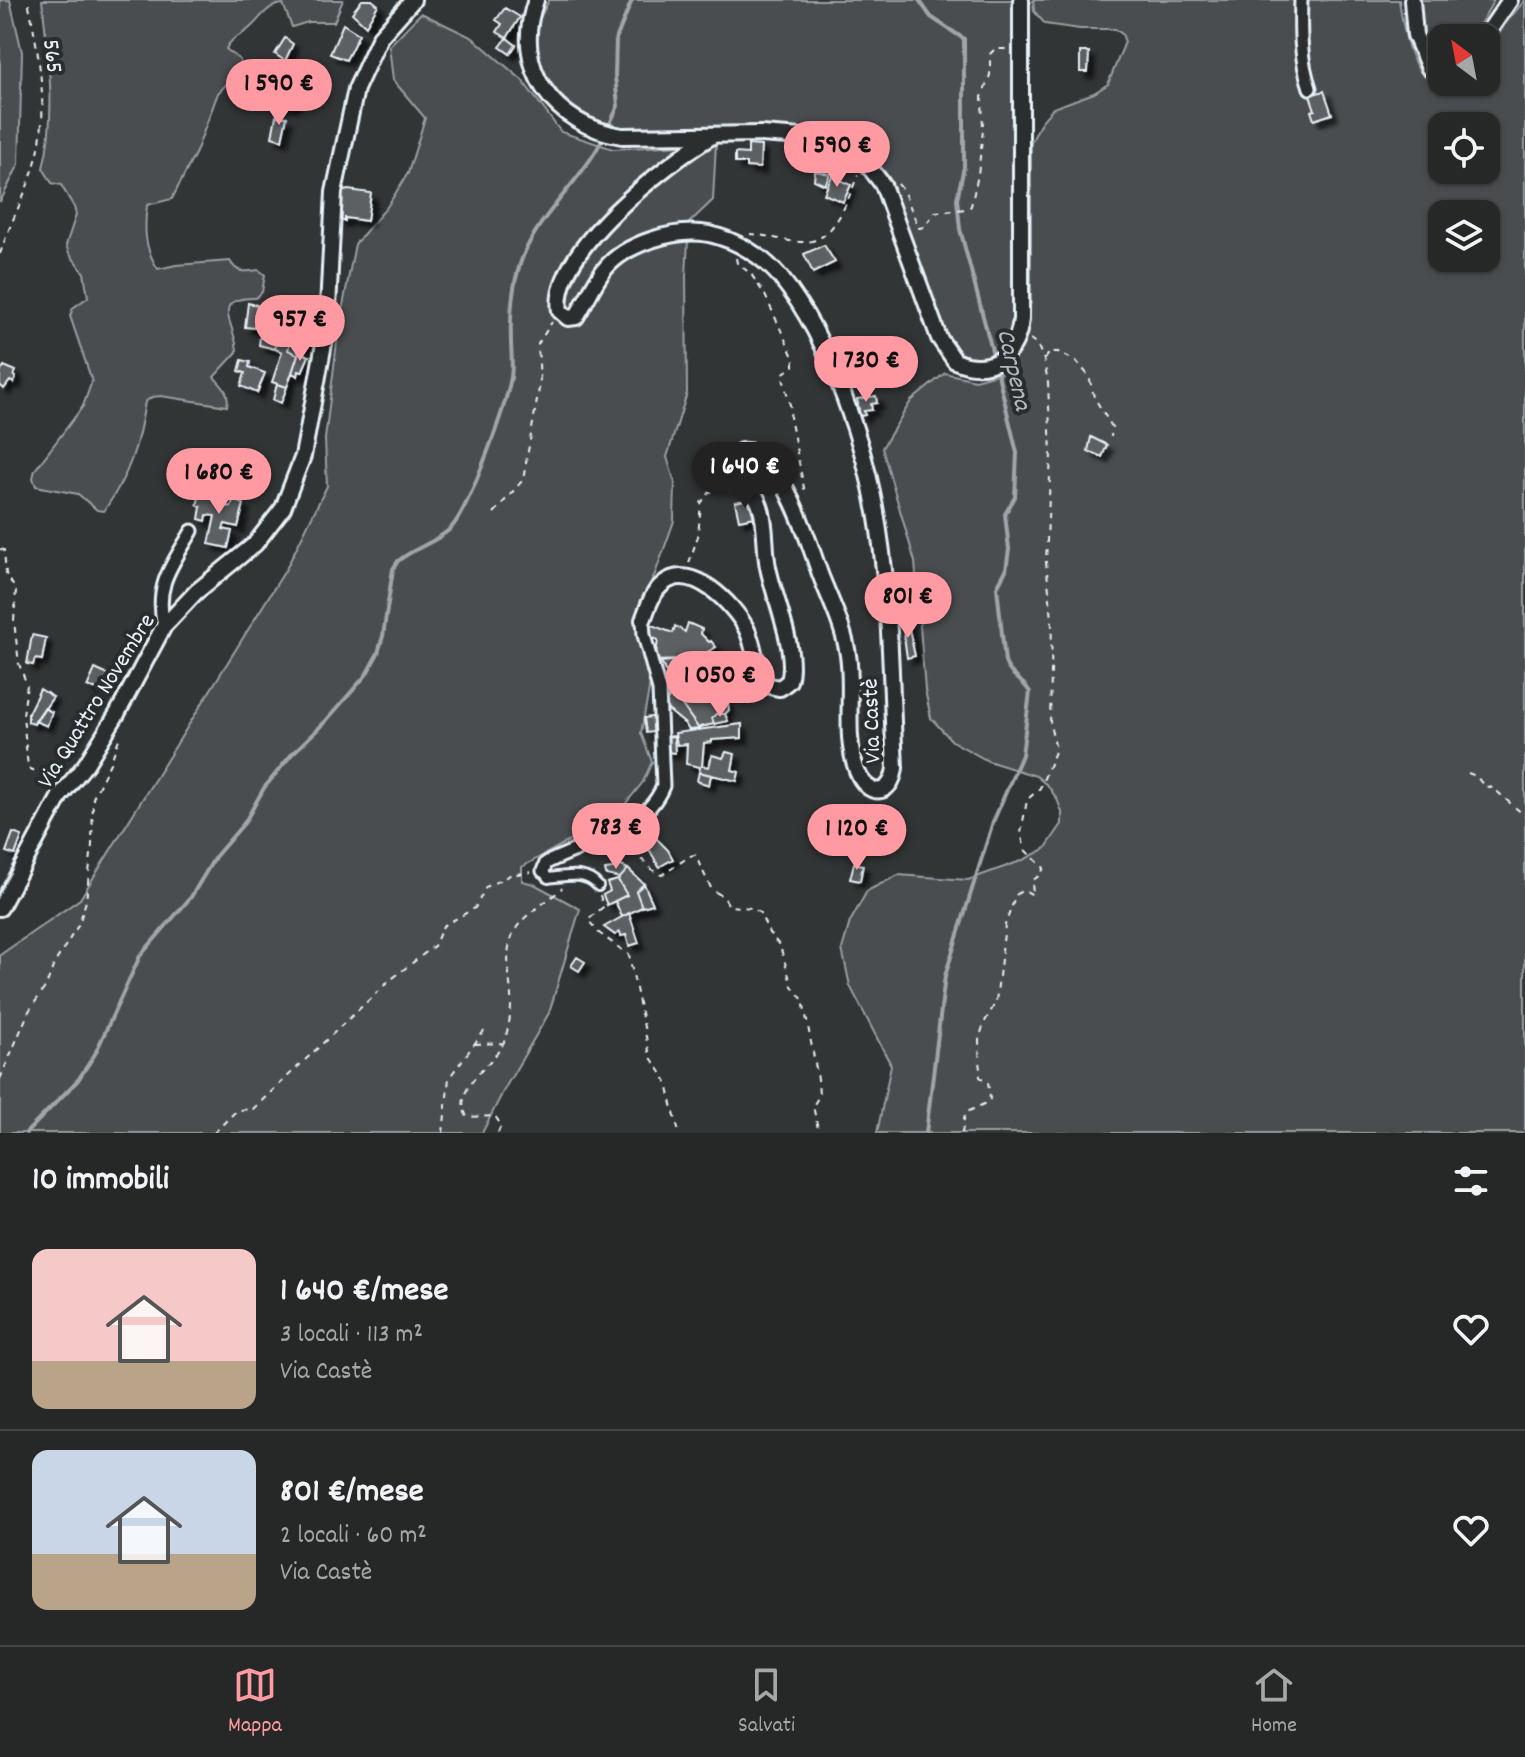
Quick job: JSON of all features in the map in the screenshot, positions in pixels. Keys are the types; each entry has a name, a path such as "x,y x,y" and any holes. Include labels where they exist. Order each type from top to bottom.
{"street":[{"name":"Via Quattro Novembre","path":"0,908 60,796 86,764 117,714 164,626 196,592 255,544 283,508 303,456 327,327 334,192 356,89 380,37 413,0"},
{"path":"536,0 528,35 533,72 554,102 599,133 622,136 761,134 815,138 851,151 867,164 883,185 939,338 955,361 992,364 1012,347 1020,331 1023,302 1021,0"},
{"path":"1301,0 1301,47 1310,88"},
{"path":"1412,0 1419,49 1428,66"},
{"path":"1494,24 1510,0"},
{"path":"564,317 559,302 565,282 594,234 648,181 712,136"},
{"name":"Via Castè","path":"564,317 576,317 614,258 663,237 684,233 703,233 730,240 752,252 780,276 814,333 844,400 866,468 879,531 894,754 894,775 889,785 881,790 867,787 855,766 845,637 797,511 770,466 755,453 745,449 737,455 736,464 763,514 768,567 792,672 787,685 773,688 765,682 753,642 729,603 710,588 684,576"},
{"path":"164,626 160,600 167,571 192,531"},
{"path":"598,886 592,878 574,875 548,878 543,871 546,863 639,818 658,798 663,786 659,690 643,620 652,597 662,584 684,576"}],"path":[{"name":"565","path":"0,254 11,220 26,191 40,144 43,101 28,0"},
{"path":"896,182 903,190 919,228 924,227 932,213 967,209 973,200 978,175 983,130 982,97 990,75 990,54 995,49 1014,49 1022,42"},
{"path":"730,240 751,233 806,242 823,236 840,214 858,171"},
{"path":"752,252 738,255 737,263 751,274 765,295 794,363 782,374 806,489 797,511"},
{"path":"494,513 523,480 540,383 538,344 551,323 564,317"},
{"path":"962,1133 965,1113 990,1099 987,1081 980,1075 979,1040 996,1002 1005,925 1016,895 1024,890 1033,895 1032,881 1044,868 1025,850 1021,833 1027,800 1040,788 1056,749 1050,725 1052,619 1046,551 1051,454 1044,360 1037,344 1020,331"},
{"path":"1044,360 1050,352 1058,352 1076,361 1089,376 1094,397 1112,427 1111,437"},
{"path":"684,576 698,536 698,513 705,496 710,492 732,488 752,490"},
{"path":"0,549 4,550 6,574 16,590 14,621 19,664 27,685 23,715 28,768 69,785"},
{"path":"0,1079 29,1011 46,986 54,964 83,913 92,845 93,798 120,738 117,714"},
{"path":"1468,773 1476,776 1484,786 1493,788 1525,816"},
{"path":"606,851 629,851 655,873 662,875 695,855 712,890 724,897 729,906 752,908 760,913 769,933 780,946 792,986 803,1000 818,1079 819,1096 813,1106 819,1133"},
{"path":"214,1133 237,1110 253,1109 389,981 434,946 443,926 475,908 486,887 510,875 543,871"},
{"path":"498,1133 501,1125 495,1116 467,1117 463,1111 463,1101 480,1068 504,1043 511,998 508,956 512,935 528,914 552,897 574,875"},
{"path":"598,886 603,907 588,920 599,933 629,955 650,1056 666,1080 679,1133"},
{"path":"443,1133 449,1078 484,1031"},
{"path":"474,1044 504,1043"}],"shaded area":[{"path":"0,0 10,0 22,52 19,164 0,202"},
{"path":"42,0 343,0 334,22 308,22 292,27 283,4 277,5 231,42 226,49 240,60 241,69 218,93 196,152 172,199 147,205 146,238 158,269 230,261 239,270 259,270 265,275 262,292 256,298 232,302 228,308 237,352 214,377 227,393 227,406 161,396 145,402 132,459 104,511 97,510 78,494 36,486 33,478 35,470 83,406 92,381 70,316 73,308 88,297 84,273 66,245 76,215 61,185 52,183 43,168 50,106"},
{"path":"549,0 1014,0 1014,299 1010,338 987,360 964,356 956,350 948,340 888,176 866,152 851,142 821,129 623,128 584,116 560,95 542,70 537,43 539,20"},
{"path":"1033,0 1399,0 1410,51 1428,79 1428,96 1500,96 1500,32 1525,0 1525,1133 877,1133 891,1065 850,986 842,949 850,922 867,891 898,875 968,880 1045,849 1062,824 1057,799 1036,776 988,761 952,741 931,718 925,690 915,562 882,448 911,401 945,373 975,380 1003,372 1020,347 1031,302 1031,143 1041,122 1053,108 1094,93 1108,84 1125,42 1122,34 1115,29 1080,29 1045,24 1034,11"},
{"path":"1419,0 1494,0 1480,24 1428,24 1428,48"},
{"path":"421,13 473,38 522,80 561,132 613,149 716,143 713,200 689,223 687,393 667,457 675,483 674,521 655,574 641,600 636,623 650,684 641,733 652,762 643,782 611,822 522,867 522,881 534,884 580,909 549,1013 482,1133 0,1133 0,955 80,899 286,569 327,486 325,439 339,326 355,244 387,207 408,173 425,118 393,80 389,46"}],"building":[{"path":"362,0 372,0 378,5 366,26 352,13"},
{"path":"505,8 520,17 507,38 497,32 502,24 496,20"},
{"path":"343,24 359,34 346,60 330,54"},
{"path":"285,38 293,44 285,61 275,54"},
{"path":"507,38 516,45 510,54 500,47"},
{"path":"1080,52 1089,52 1088,72 1080,72"},
{"path":"262,77 280,80 279,103 268,102 268,90 262,89"},
{"path":"280,80 290,81 289,91 294,92 293,105 279,103"},
{"path":"1324,91 1332,114 1314,120 1311,111 1315,110 1310,95"},
{"path":"276,116 287,117 282,140 272,137"},
{"path":"748,145 761,146 760,168 735,163 735,153 748,154"},
{"path":"815,171 830,174 825,185 814,180"},
{"path":"832,176 851,185 843,202 824,194"},
{"path":"341,192 371,193 367,221 337,220"},
{"path":"824,245 835,262 813,273 804,254"},
{"path":"248,303 257,305 254,328 245,327"},
{"path":"290,306 304,306 305,333 309,334 305,347 301,346 298,355 288,350 290,342 268,337 271,323 293,330"},
{"path":"261,329 269,331 268,337 277,339 275,349 259,345"},
{"path":"277,339 290,342 288,350 298,355 287,387 272,382 282,352 275,349"},
{"path":"299,351 309,356 298,376 292,373"},
{"path":"242,360 250,362 249,367 265,373 257,393 241,386 245,373 239,371"},
{"path":"4,366 16,371 16,377 14,383 10,381 4,389 0,385 0,372"},
{"path":"277,384 287,387 281,403 273,400"},
{"path":"876,396 877,403 871,404 872,410 864,411 865,415 860,416 857,399"},
{"path":"1091,437 1107,445 1102,457 1088,451"},
{"path":"198,488 220,492 218,504 231,507 233,500 244,504 238,527 225,524 223,529 232,531 228,548 209,544 215,516 207,515 206,521 199,519"},
{"path":"750,499 755,517 739,520 735,502"},
{"path":"907,620 915,656 907,658 902,621"},
{"path":"688,623 702,629 701,634 716,647 684,666 682,660 655,661 658,640 645,635 649,624 673,633 675,626 685,632"},
{"path":"32,635 46,638 42,660 35,659 33,665 27,664"},
{"path":"700,657 712,678 703,683 700,680 694,685 706,696 713,690 728,704 729,710 725,714 716,714 712,718 714,724 699,729 682,705 687,699 663,685 674,681 661,662 682,660 684,666"},
{"path":"95,669 115,678 109,693 87,687"},
{"path":"663,685 687,699 682,705 699,729 689,730 662,705 671,696"},
{"path":"40,689 53,697 34,724 28,722 28,713"},
{"path":"44,708 52,712 47,726 35,721"},
{"path":"716,714 725,714 728,721 714,724 712,718"},
{"path":"658,716 661,731 646,733 644,718"},
{"path":"742,724 742,738 704,743 702,766 709,767 712,755 723,758 726,752 735,754 732,770 739,772 737,781 699,772 700,767 686,764 687,744 677,745 675,733"},
{"path":"674,736 675,753 665,752 665,737"},
{"path":"699,772 711,775 709,785 697,781"},
{"path":"645,827 673,859 659,867 649,849 651,846 636,834"},
{"path":"13,833 22,836 15,855 6,852"},
{"path":"615,863 628,869 620,878 606,875 605,870 612,869"},
{"path":"854,863 863,865 860,881 850,879"},
{"path":"628,869 644,884 636,891 642,907 622,917 615,901 627,895 618,880"},
{"path":"618,880 627,895 607,905 603,895 610,891 607,883"},
{"path":"644,884 653,904 642,907 636,891"},
{"path":"629,913 639,943 629,946 626,935 621,936 620,932 615,935 604,927"},
{"path":"577,957 585,962 579,971 571,966"}],"waterway":[{"path":"608,128 618,106 616,39 632,0"},
{"name":"Carpena","path":"919,0 931,17 964,39 964,167 957,199 960,229 994,358"},
{"path":"26,1133 78,1080 95,1054 140,956 191,897 215,857 245,822 264,788 366,675 383,636 393,569 398,561 444,534 458,518 486,457 508,391 512,368 512,298 523,256 541,224 585,167 604,136"},
{"name":"Carpena","path":"926,1133 945,976 993,822 1022,755 1030,692 1005,662 997,587 1006,570 1009,549 1005,514 1015,497 1017,453 996,366"}]}
